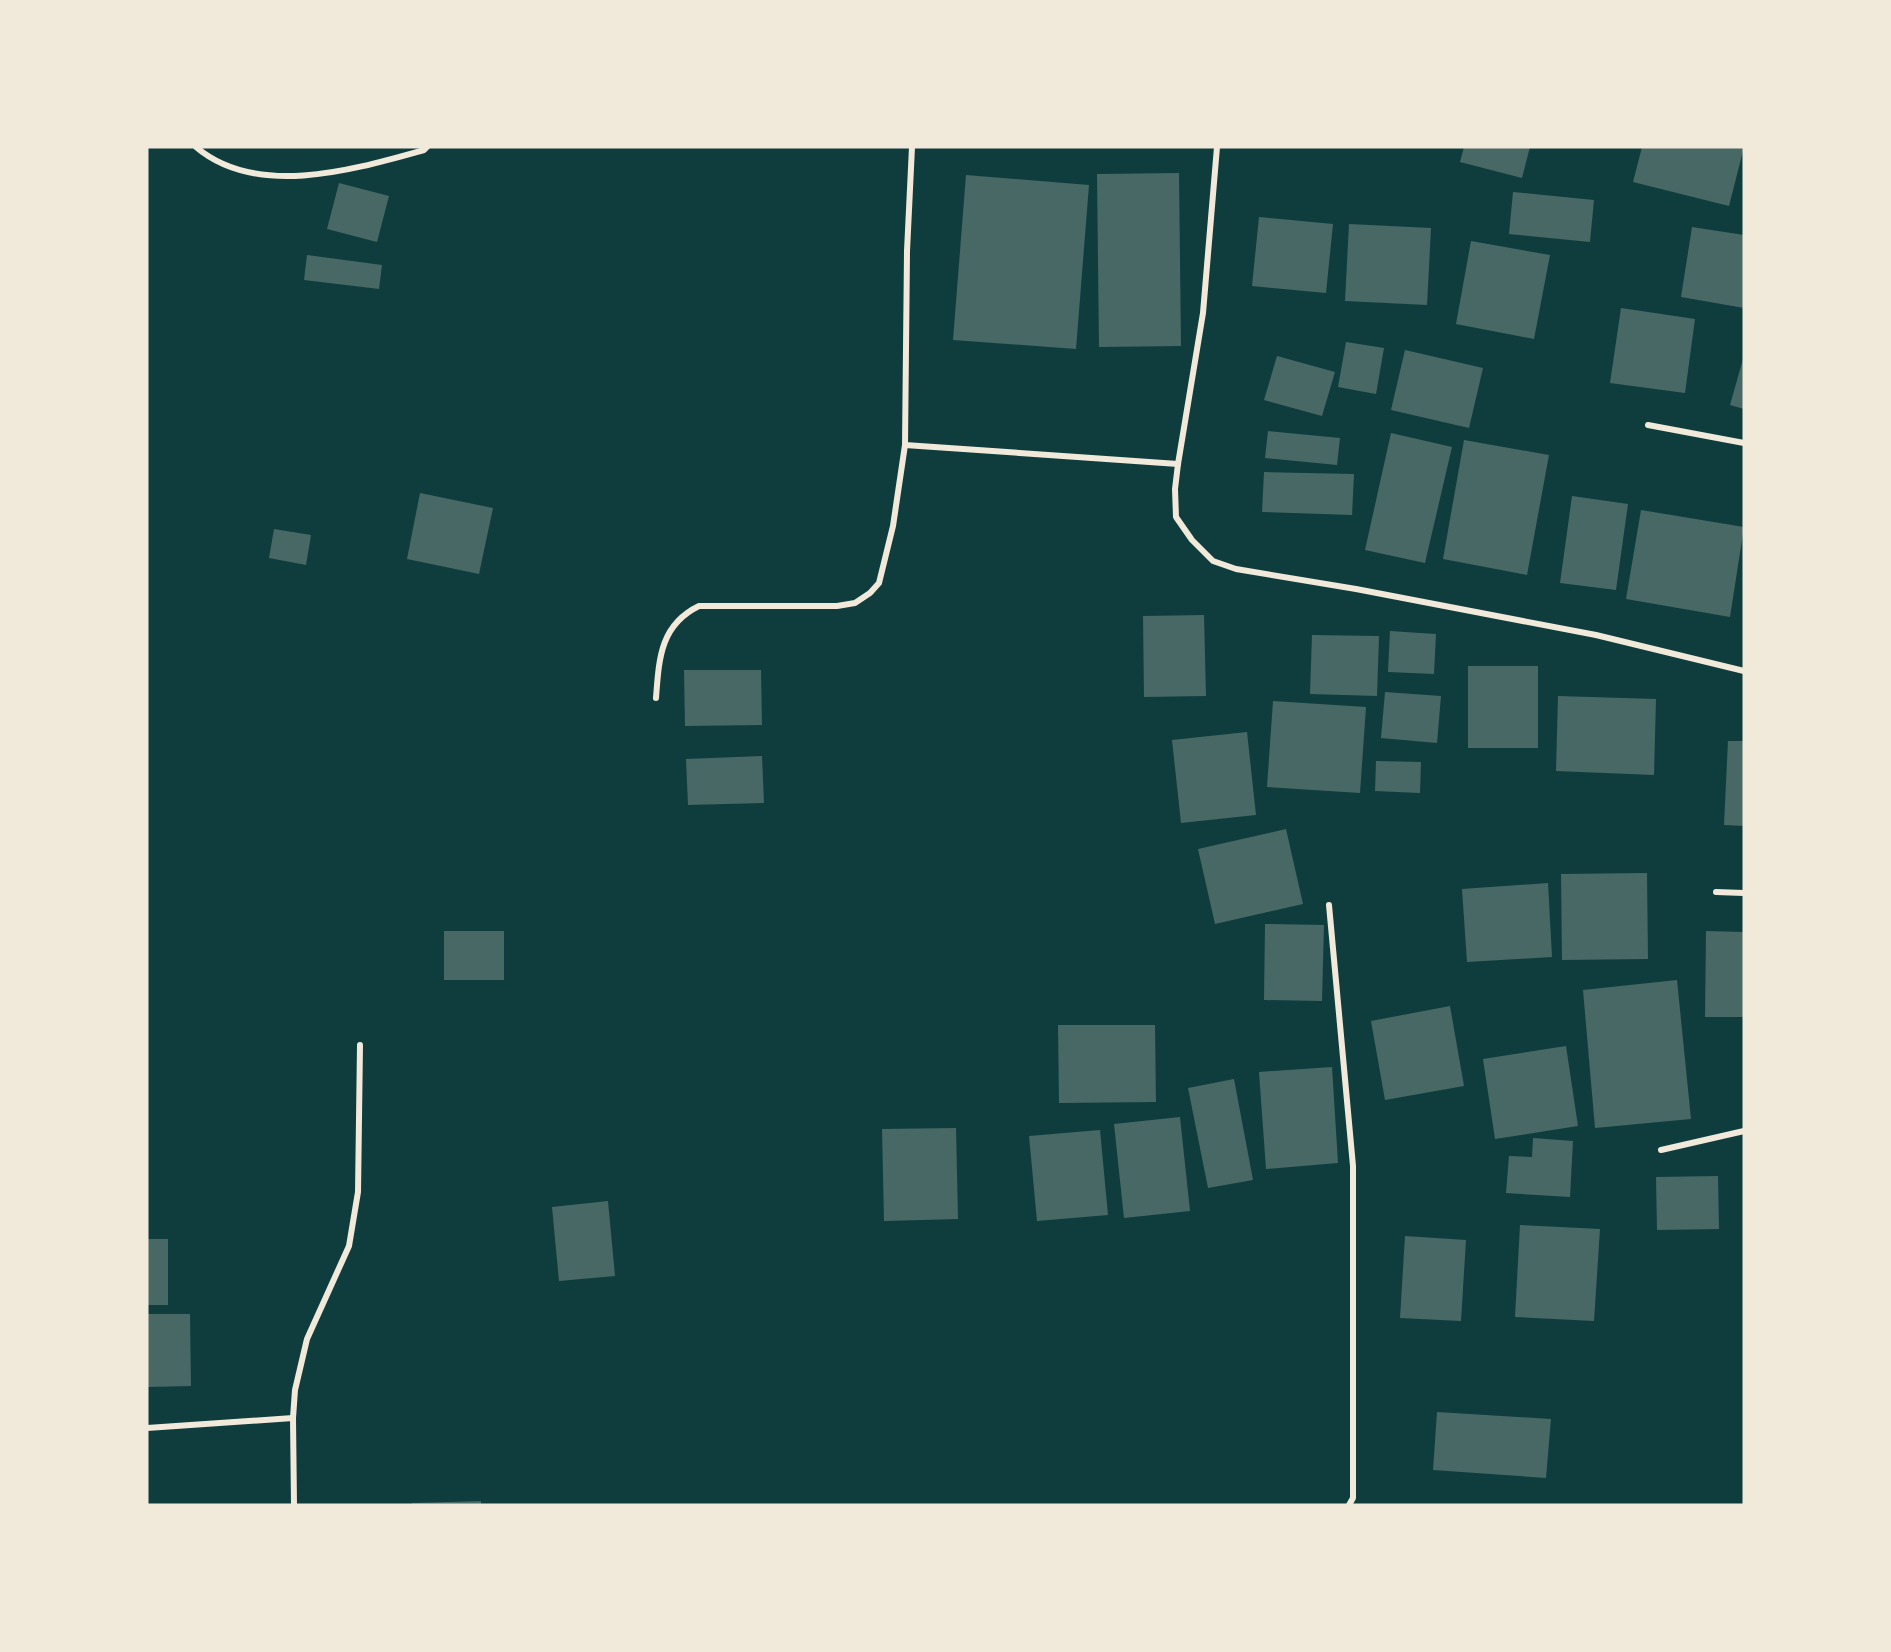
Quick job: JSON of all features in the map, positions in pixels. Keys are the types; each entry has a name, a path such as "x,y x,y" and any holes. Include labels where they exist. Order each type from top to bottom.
{"street":[{"path":"196,147 223,165 254,173 284,175 312,175 342,171 416,152 427,147"},
{"path":"656,698 661,649 668,634 687,612 699,606 837,606 855,603 870,593 879,583 893,526 905,445 907,251 912,147"},
{"path":"1217,147 1203,313 1175,489 1176,517 1192,540 1213,561 1236,569 1356,589 1596,635 1744,671"},
{"path":"1648,425 1744,443"},
{"path":"905,445 1178,464"},
{"path":"1716,892 1744,893"},
{"path":"1329,905 1353,1166 1353,1498 1349,1505"},
{"path":"294,1505 295,1390 307,1339 349,1246 358,1192 360,1045"},
{"path":"1661,1150 1744,1131"},
{"path":"147,1428 293,1418"}],"building":[{"path":"1464,147 1530,147 1522,178 1460,162"},
{"path":"1642,147 1744,147 1729,206 1633,182"},
{"path":"1179,173 1181,346 1099,347 1097,174"},
{"path":"966,175 1089,185 1076,349 953,340"},
{"path":"339,183 389,196 377,242 327,229"},
{"path":"1513,192 1594,200 1590,242 1509,234"},
{"path":"1259,217 1333,224 1326,293 1252,286"},
{"path":"1349,224 1431,228 1427,305 1345,301"},
{"path":"1692,227 1744,235 1744,308 1681,297"},
{"path":"1471,241 1550,255 1534,339 1456,324"},
{"path":"307,255 382,265 379,289 304,280"},
{"path":"1621,308 1695,319 1685,393 1610,383"},
{"path":"1346,342 1384,348 1376,394 1338,387"},
{"path":"1405,350 1483,368 1469,428 1391,410"},
{"path":"1277,356 1335,372 1322,416 1264,400"},
{"path":"1744,359 1744,409 1730,405"},
{"path":"1268,431 1340,438 1337,465 1265,458"},
{"path":"1391,433 1452,447 1425,563 1365,550"},
{"path":"1464,440 1549,455 1527,575 1443,559"},
{"path":"1264,472 1354,474 1352,515 1262,512"},
{"path":"420,493 493,508 479,574 407,559"},
{"path":"1572,496 1628,504 1616,590 1560,583"},
{"path":"1641,510 1744,527 1730,617 1626,599"},
{"path":"274,529 311,535 306,565 269,558"},
{"path":"1204,615 1206,696 1144,697 1143,616"},
{"path":"1390,631 1436,634 1434,674 1388,672"},
{"path":"1312,635 1379,636 1377,696 1310,694"},
{"path":"1468,666 1538,666 1538,748 1468,748"},
{"path":"684,670 761,670 762,725 685,726"},
{"path":"1385,692 1441,696 1437,743 1381,738"},
{"path":"1558,696 1656,699 1654,775 1556,771"},
{"path":"1273,701 1366,707 1360,793 1267,787"},
{"path":"1247,732 1256,815 1181,823 1172,740"},
{"path":"1728,741 1744,741 1744,826 1724,825"},
{"path":"762,756 764,803 688,805 686,759"},
{"path":"1376,761 1421,762 1420,793 1375,791"},
{"path":"1286,829 1303,904 1215,924 1198,849"},
{"path":"1647,873 1648,959 1562,960 1561,874"},
{"path":"1548,883 1552,957 1467,962 1462,889"},
{"path":"1265,924 1324,925 1322,1001 1264,1000"},
{"path":"444,931 504,931 504,980 444,980"},
{"path":"1706,931 1744,932 1744,1017 1705,1017"},
{"path":"1677,980 1691,1119 1595,1128 1583,990"},
{"path":"1450,1006 1464,1086 1385,1100 1371,1021"},
{"path":"1058,1025 1155,1025 1156,1102 1059,1103"},
{"path":"1566,1046 1578,1126 1495,1139 1483,1059"},
{"path":"1332,1067 1338,1163 1266,1169 1259,1072"},
{"path":"1234,1079 1253,1180 1208,1188 1188,1088"},
{"path":"1180,1117 1190,1211 1124,1218 1114,1124"},
{"path":"956,1128 958,1219 884,1221 882,1129"},
{"path":"1100,1130 1108,1215 1037,1221 1029,1136"},
{"path":"1533,1138 1573,1141 1570,1197 1506,1193 1509,1156 1532,1157"},
{"path":"1718,1176 1719,1229 1657,1230 1656,1177"},
{"path":"608,1201 615,1276 559,1281 552,1207"},
{"path":"1520,1225 1600,1229 1594,1321 1515,1317"},
{"path":"1405,1236 1466,1240 1461,1321 1400,1318"},
{"path":"147,1239 168,1239 168,1305 147,1305"},
{"path":"147,1314 190,1314 191,1386 147,1387"},
{"path":"1437,1412 1551,1419 1546,1478 1433,1470"},
{"path":"481,1501 481,1505 412,1505 412,1503"}]}
